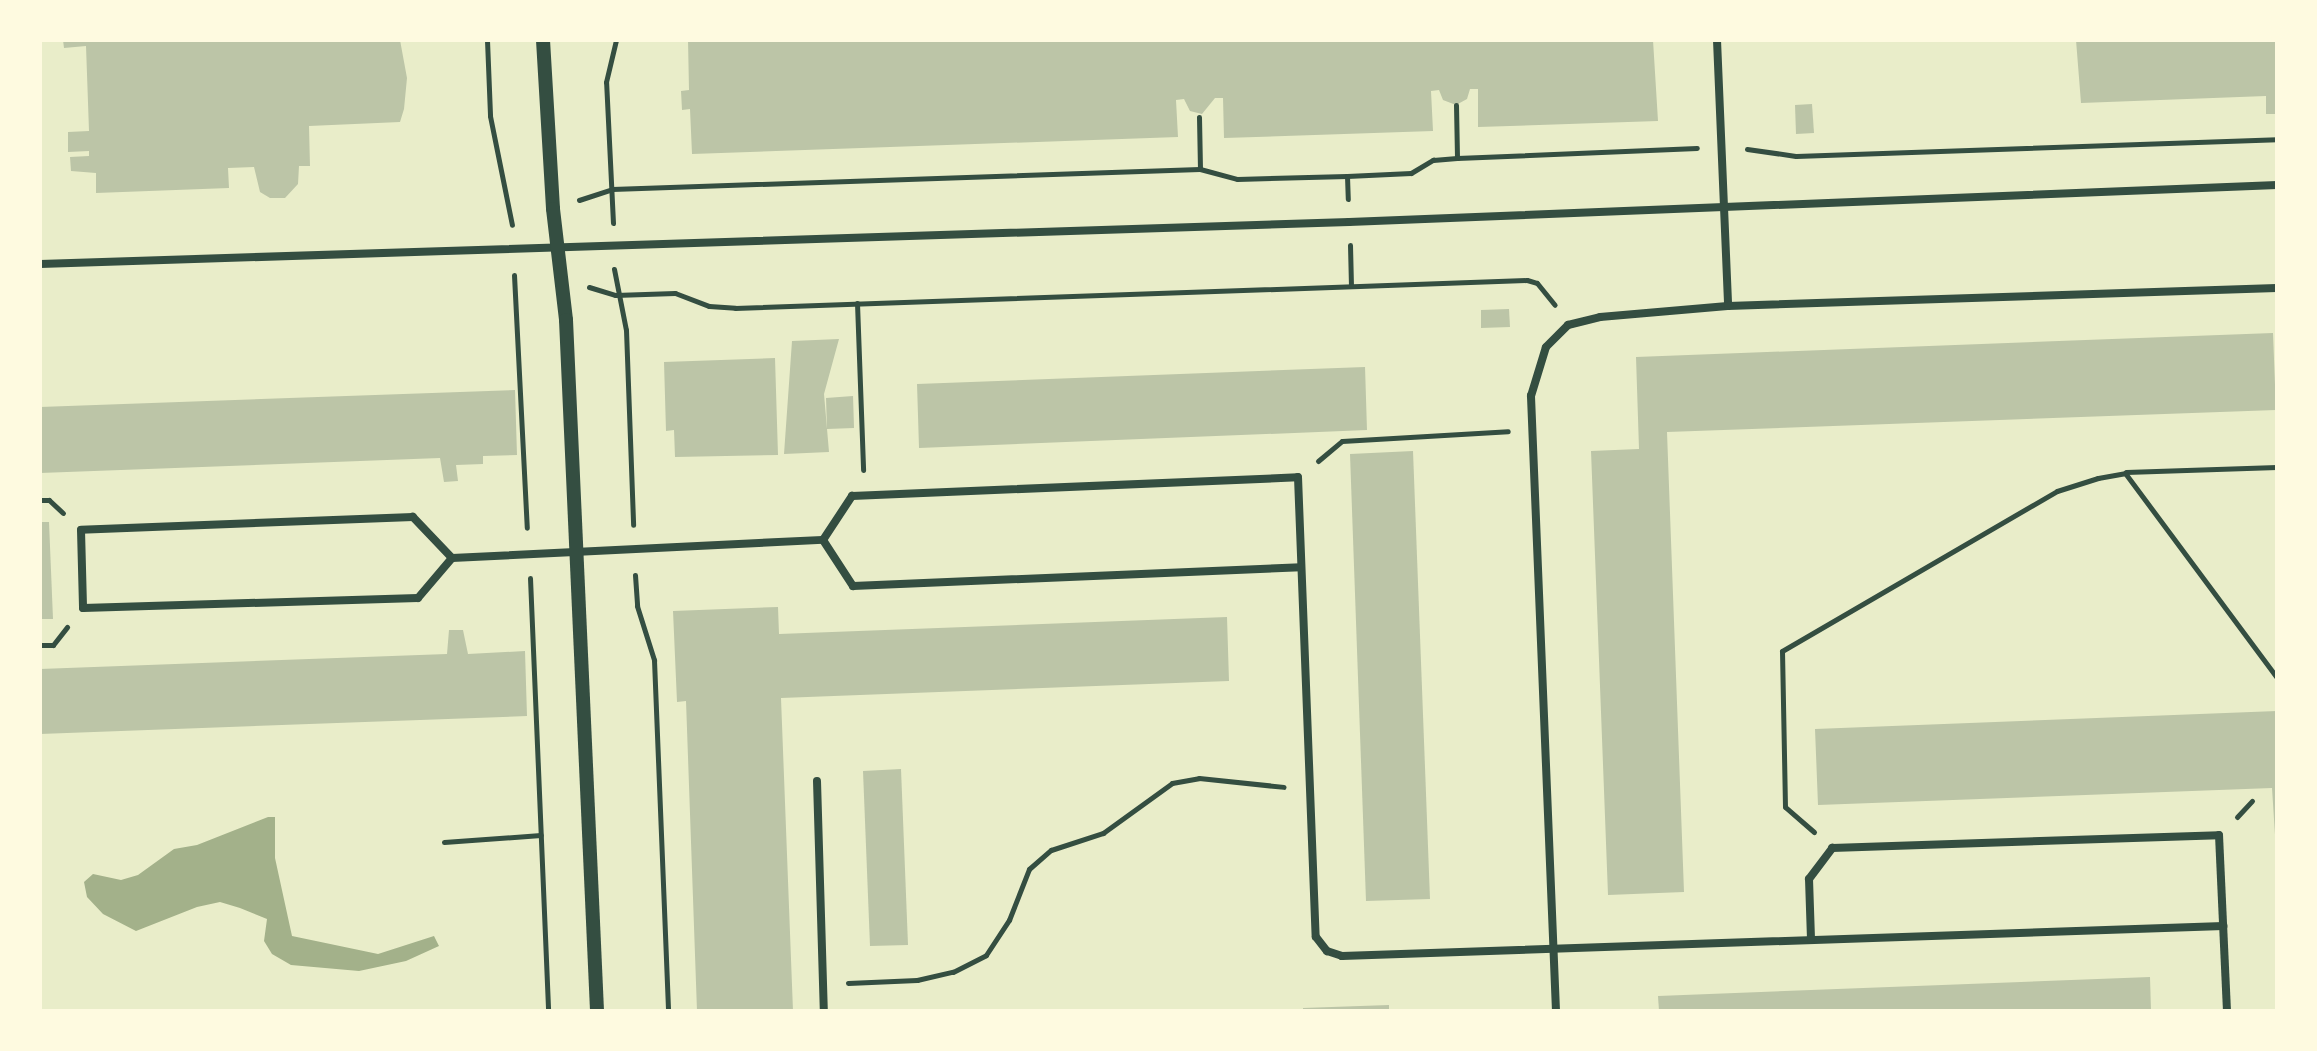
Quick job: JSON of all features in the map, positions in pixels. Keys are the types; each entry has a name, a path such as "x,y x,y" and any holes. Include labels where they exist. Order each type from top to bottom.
{"street":[{"path":"543,40 553,209 561,279 574,554 586,691 597,1011"},
{"path":"1717,40 1728,306"},
{"path":"40,264 2277,185"},
{"path":"1556,1011 1531,396 1546,347 1568,325 1600,317 1728,306 2277,288"},
{"path":"823,540 852,496 1298,477 1316,937 1327,951 1342,956 2223,926"},
{"path":"452,558 418,598 83,608 81,530 413,517 452,558 574,554 634,546 823,540"},
{"path":"823,540 853,586 1301,567"},
{"path":"817,781 824,1011"},
{"path":"1811,939 1809,879 1832,848 2219,835 2227,1011"}],"path":[{"path":"487,40 490,116 505,173 512,246 529,556 548,1011"},
{"path":"616,40 606,82 615,295 626,330 637,606 654,660 668,1011"},
{"path":"1456,105 1457,158"},
{"path":"1199,117 1200,169"},
{"path":"553,209 612,189 1200,169 1237,179 1347,176 1411,173 1433,160 1457,158 1721,149 1796,156 2277,139"},
{"path":"561,279 615,295 675,293 709,306 735,308 1527,280 1545,292 1568,325"},
{"path":"857,303 864,495"},
{"path":"1298,477 1342,441 1532,430"},
{"path":"1832,848 1785,807 1782,651 2057,491 2125,473 2277,467"},
{"path":"2125,473 2277,678"},
{"path":"40,645 53,645 83,608"},
{"path":"823,985 917,980 953,972 986,955 1009,920 1029,869 1051,850 1113,827 1172,783 1199,778 1310,788"},
{"path":"444,842 541,835"}],"shaded area":[{"path":"275,817 275,858 292,936 378,954 434,936 439,946 406,961 359,971 291,965 272,954 264,941 267,919 240,908 220,902 197,907 136,931 103,914 87,897 84,882 93,874 121,880 138,875 174,849 197,845"}],"building":[{"path":"63,40 400,40 407,78 404,109 400,122 309,126 310,166 299,166 298,184 285,198 270,198 260,192 254,167 228,168 229,188 96,193 96,173 71,171 70,157 89,156 89,151 68,152 68,132 89,131 86,46 64,48"},
{"path":"688,40 1653,40 1658,121 1478,127 1478,89 1470,89 1467,99 1456,105 1443,100 1439,90 1431,91 1433,131 1224,138 1223,98 1215,98 1202,114 1190,111 1184,99 1176,100 1178,137 692,154 690,109 682,110 681,91 689,90"},
{"path":"2076,40 2277,40 2277,114 2266,114 2266,96 2081,103"},
{"path":"1812,104 1814,133 1796,134 1795,105"},
{"path":"1509,309 1510,327 1481,328 1481,310"},
{"path":"2273,333 2276,410 1667,432 1684,892 1608,895 1591,451 1639,449 1636,357"},
{"path":"839,339 824,394 829,452 784,454 792,341"},
{"path":"775,358 778,455 675,457 674,430 666,431 664,362"},
{"path":"1365,367 1367,430 919,448 917,384"},
{"path":"515,390 517,455 483,456 483,464 456,465 458,481 444,482 440,458 40,473 40,407"},
{"path":"853,396 854,428 827,429 826,398"},
{"path":"1413,451 1430,899 1366,901 1350,454"},
{"path":"40,522 49,522 53,619 40,619"},
{"path":"778,607 779,634 1227,617 1229,681 781,698 793,1011 697,1011 686,701 677,702 673,611"},
{"path":"449,630 463,630 468,654 525,651 527,716 40,734 40,669 447,654"},
{"path":"2277,711 2277,866 2272,788 1818,805 1815,729"},
{"path":"901,769 908,945 870,946 863,771"},
{"path":"2150,977 2151,1011 1659,1011 1658,996"},
{"path":"1389,1005 1389,1011 1303,1011 1303,1008"}]}
